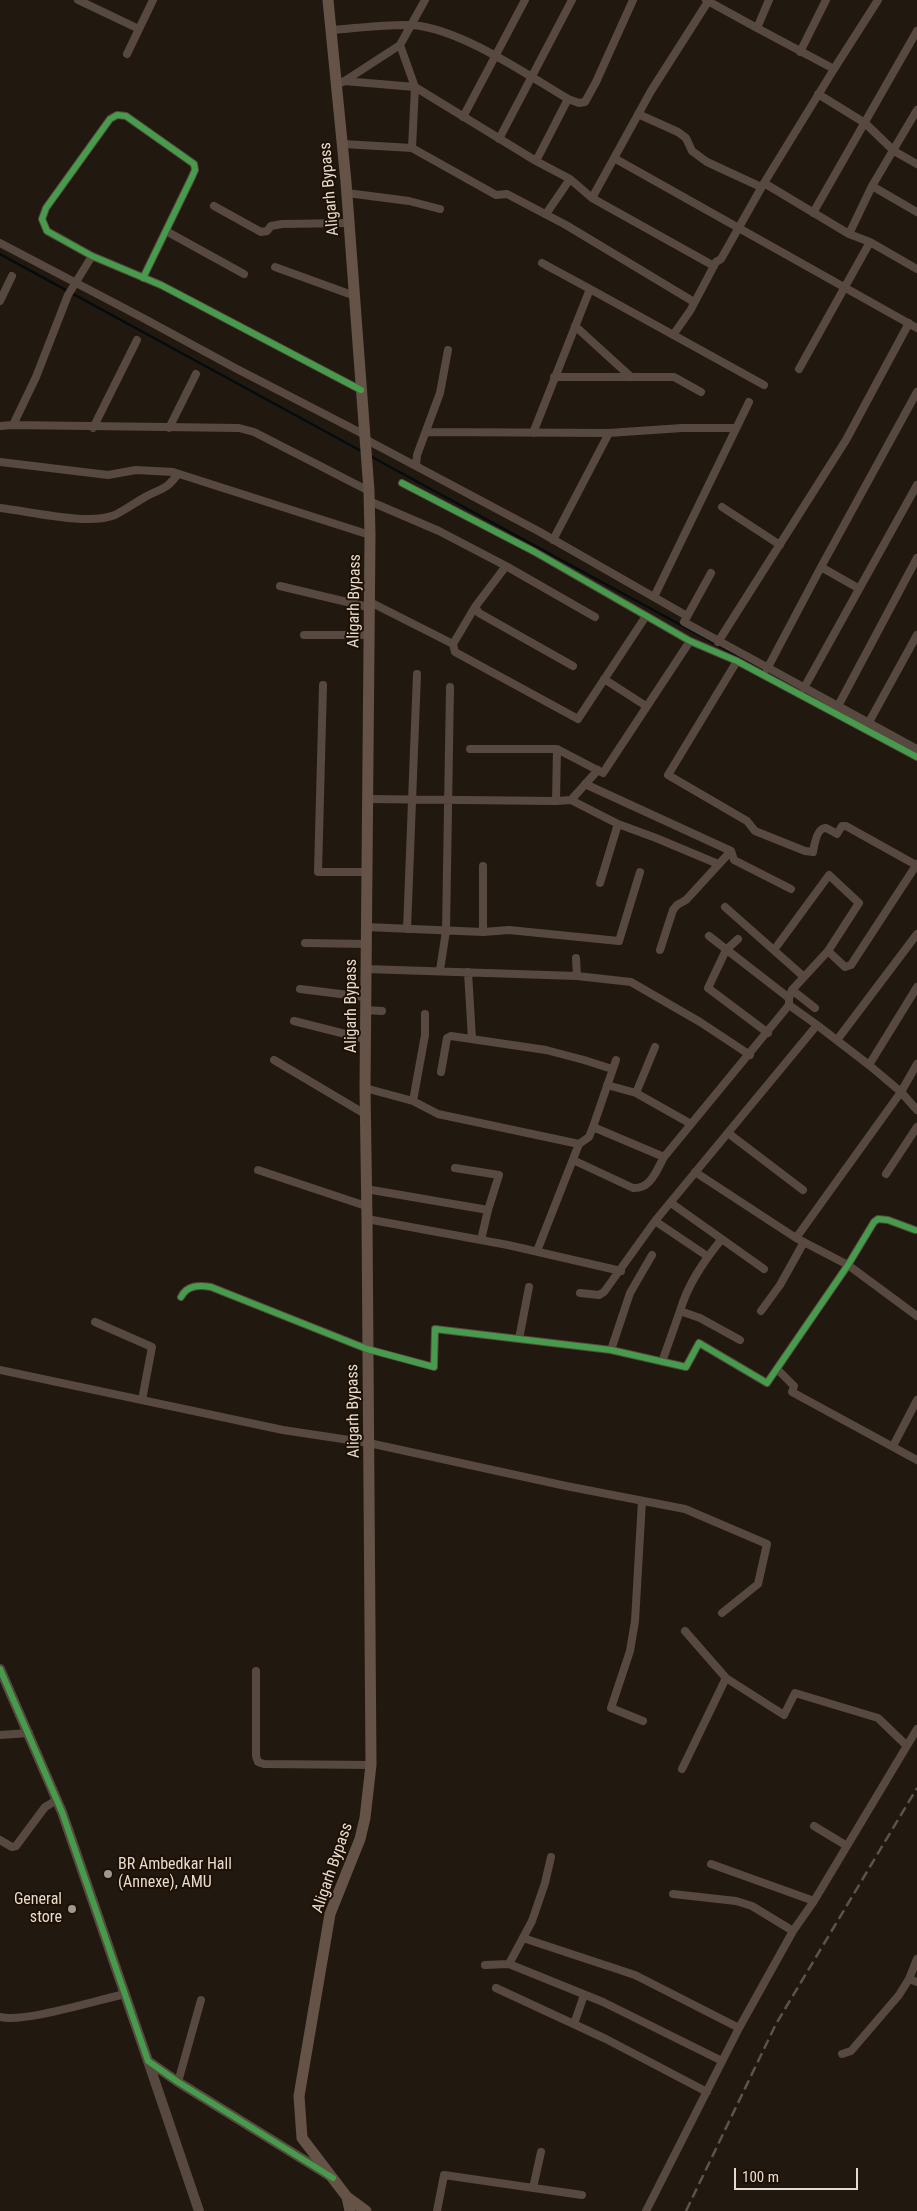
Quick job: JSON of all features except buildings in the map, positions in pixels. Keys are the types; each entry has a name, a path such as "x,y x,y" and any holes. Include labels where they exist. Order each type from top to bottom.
{"main road":[{"name":"Aligarh Bypass","path":"328,0 340,83 362,390 370,535 365,1114 366,1206 368,1219 371,1765 365,1818 360,1839 330,1914 299,2096 302,2138 348,2197 366,2211"},
{"path":"348,2197 350,2211"}],"street":[{"path":"78,0 139,29"},
{"path":"126,54 153,0"},
{"path":"340,83 400,45 425,0"},
{"path":"463,117 525,0"},
{"path":"499,139 572,0"},
{"path":"331,30 412,26 450,35 496,57 578,103 585,102 596,82 632,0"},
{"path":"757,28 769,0"},
{"path":"800,52 826,0"},
{"path":"673,335 714,266 721,259 762,185 878,0"},
{"path":"592,198 638,114 708,1 834,69"},
{"path":"814,213 917,31"},
{"path":"400,45 415,87 412,148"},
{"path":"340,83 415,87 536,162 570,179 592,198 714,266"},
{"path":"818,94 865,123 894,150 917,164"},
{"path":"536,162 568,99"},
{"path":"849,234 872,186 894,150 913,126 917,110"},
{"path":"638,114 678,132 686,138 692,151 707,162 762,185 849,234 870,242 917,269"},
{"path":"143,278 193,175 194,164 126,116 117,115 110,119 42,214 47,231 92,256 143,278 161,284 362,390"},
{"path":"343,144 412,148 496,195 507,194 546,214 694,302"},
{"path":"614,158 917,328"},
{"path":"546,214 570,179"},
{"path":"872,186 917,212"},
{"path":"347,193 409,201 440,209"},
{"path":"214,206 261,232 267,231 271,226 282,224 349,223"},
{"path":"166,230 244,274"},
{"path":"799,369 870,242"},
{"path":"0,243 73,284 237,369 365,440 553,540 687,616"},
{"path":"13,426 36,377 73,284 92,256"},
{"path":"542,263 764,385"},
{"path":"275,266 355,296"},
{"path":"0,301 12,276"},
{"path":"533,433 590,289"},
{"path":"718,642 846,440 909,323"},
{"path":"575,326 631,377"},
{"path":"93,428 137,340"},
{"path":"416,466 417,456 440,393 448,350"},
{"path":"169,428 196,374"},
{"path":"554,377 674,377 701,392"},
{"path":"767,669 820,567 917,392"},
{"path":"654,597 749,402"},
{"path":"0,426 232,428 254,432 369,496 506,566 596,617"},
{"path":"427,432 609,433 682,428 736,428"},
{"path":"553,540 609,433"},
{"path":"0,462 108,475 124,471 144,470 178,474 370,535"},
{"path":"0,508 61,516 101,518 114,515 165,489 178,474"},
{"path":"402,483 535,552 690,641 737,661 917,757"},
{"path":"804,688 917,485"},
{"path":"722,506 780,546"},
{"path":"838,706 917,558"},
{"path":"506,566 475,607 453,644 455,652 578,719 646,616"},
{"path":"820,567 858,588"},
{"path":"711,573 684,622 767,669 917,749"},
{"path":"280,586 368,604 453,644"},
{"path":"475,607 479,613 573,666"},
{"path":"304,635 368,635"},
{"path":"869,722 917,635"},
{"path":"470,749 557,749 603,773 690,641"},
{"path":"737,661 668,775 747,820 755,831 806,851 812,852 819,831 822,829 826,828 837,834 842,826 846,826 916,865 852,965 845,967 828,951"},
{"path":"407,929 417,674"},
{"path":"604,680 646,706"},
{"path":"323,685 318,872 366,872"},
{"path":"440,970 446,930 450,687"},
{"path":"556,801 557,749"},
{"path":"571,800 598,770"},
{"path":"585,784 731,852 734,860 791,890"},
{"path":"367,799 571,800 618,824 718,864"},
{"path":"600,883 618,824"},
{"path":"660,950 677,905 686,900 731,852"},
{"path":"483,866 483,932"},
{"path":"366,927 483,932 509,930 619,941 640,872"},
{"path":"573,1160 632,1188 639,1188 649,1183 664,1157 768,1033 789,1002 792,990 828,951 859,903 829,875 774,950"},
{"path":"725,907 803,976"},
{"path":"837,1040 917,934"},
{"path":"709,936 869,1065 901,1092 917,1110"},
{"path":"738,939 726,950 708,988 768,1033"},
{"path":"305,943 366,944"},
{"path":"576,958 577,976"},
{"path":"366,969 577,976 631,982 750,1054"},
{"path":"468,972 472,1039"},
{"path":"869,1065 917,987"},
{"path":"300,989 365,997"},
{"path":"792,990 815,1008"},
{"path":"365,1010 382,1011"},
{"path":"413,1101 426,1014"},
{"path":"294,1021 365,1039"},
{"path":"580,1293 599,1295 621,1271 655,1220 817,1025"},
{"path":"441,1072 447,1038 451,1036 564,1054 612,1070"},
{"path":"636,1093 655,1047"},
{"path":"274,1060 365,1114"},
{"path":"536,1251 579,1144 589,1137 616,1060"},
{"path":"761,1311 780,1285 800,1240 901,1092 917,1064"},
{"path":"607,1084 636,1093 691,1124"},
{"path":"365,1088 413,1101 438,1114 579,1144"},
{"path":"593,1127 664,1157"},
{"path":"886,1174 917,1128"},
{"path":"728,1133 803,1190"},
{"path":"455,1168 499,1175 488,1210 482,1240"},
{"path":"258,1170 366,1206"},
{"path":"695,1172 800,1240 848,1266 917,1316"},
{"path":"366,1189 488,1210"},
{"path":"670,1203 764,1269"},
{"path":"368,1219 536,1251 621,1271"},
{"path":"181,1297 184,1291 191,1287 212,1287 368,1349 434,1367 436,1330 610,1350 686,1367 699,1343 767,1383 848,1266 874,1222 878,1219 888,1220 915,1230"},
{"path":"655,1220 707,1256"},
{"path":"662,1362 688,1287 707,1256 721,1240"},
{"path":"610,1350 630,1293 652,1255"},
{"path":"519,1339 529,1287"},
{"path":"680,1311 700,1318 740,1340"},
{"path":"95,1322 152,1347 142,1400"},
{"path":"777,1369 794,1386 792,1392 917,1460"},
{"path":"0,1370 283,1430 369,1443 685,1509 767,1544 758,1584 722,1613"},
{"path":"893,1446 917,1400"},
{"path":"642,1501 635,1621 630,1651 611,1708 643,1721"},
{"path":"685,1631 726,1678 784,1715 795,1693 878,1718 906,1745"},
{"path":"0,1669 57,1800 199,2211"},
{"path":"256,1671 256,1756 258,1762 264,1764 371,1765"},
{"path":"682,1770 726,1678"},
{"path":"646,2211 739,2028 792,1931 814,1900 917,1729"},
{"path":"0,1735 29,1733"},
{"path":"0,1840 12,1847 16,1846 40,1812 57,1800"},
{"path":"814,1826 847,1846"},
{"path":"509,1964 532,1921 546,1883 551,1857"},
{"path":"711,1864 814,1900"},
{"path":"673,1894 736,1901 752,1906 792,1931"},
{"path":"523,1938 635,1975 739,2028"},
{"path":"842,2054 851,2050 857,2044 913,1980 917,1959"},
{"path":"485,1965 509,1964 603,2002 722,2061"},
{"path":"496,1988 606,2039 707,2092"},
{"path":"0,2018 14,2018 37,2014 125,1994"},
{"path":"574,2024 584,1995"},
{"path":"178,2082 201,2000"},
{"path":"148,2061 178,2082 333,2178"},
{"path":"533,2188 541,2152"},
{"path":"437,2211 444,2175 582,2196"}],"waterway":[{"path":"0,254 363,452"},
{"path":"370,456 826,704"}],"railway":[{"path":"686,2211 776,2024 917,1788"}],"cycle path":[{"path":"143,278 191,179 195,170 194,164 126,116 117,115 110,119 46,208 42,219 47,231 92,256 161,285 361,390"},
{"path":"402,483 535,552 690,641 737,661 917,757"},
{"path":"181,1297 190,1288 211,1287 367,1349 434,1367 435,1329 611,1350 686,1367 699,1343 767,1383 848,1265 874,1222 878,1219 888,1220 915,1230"},
{"path":"0,1669 62,1812 148,2061 178,2082 333,2178"}],"place":[{"name":"BR Ambedkar Hall (Annexe), AMU","path":"108,1874"},
{"name":"General store","path":"72,1909"}]}
